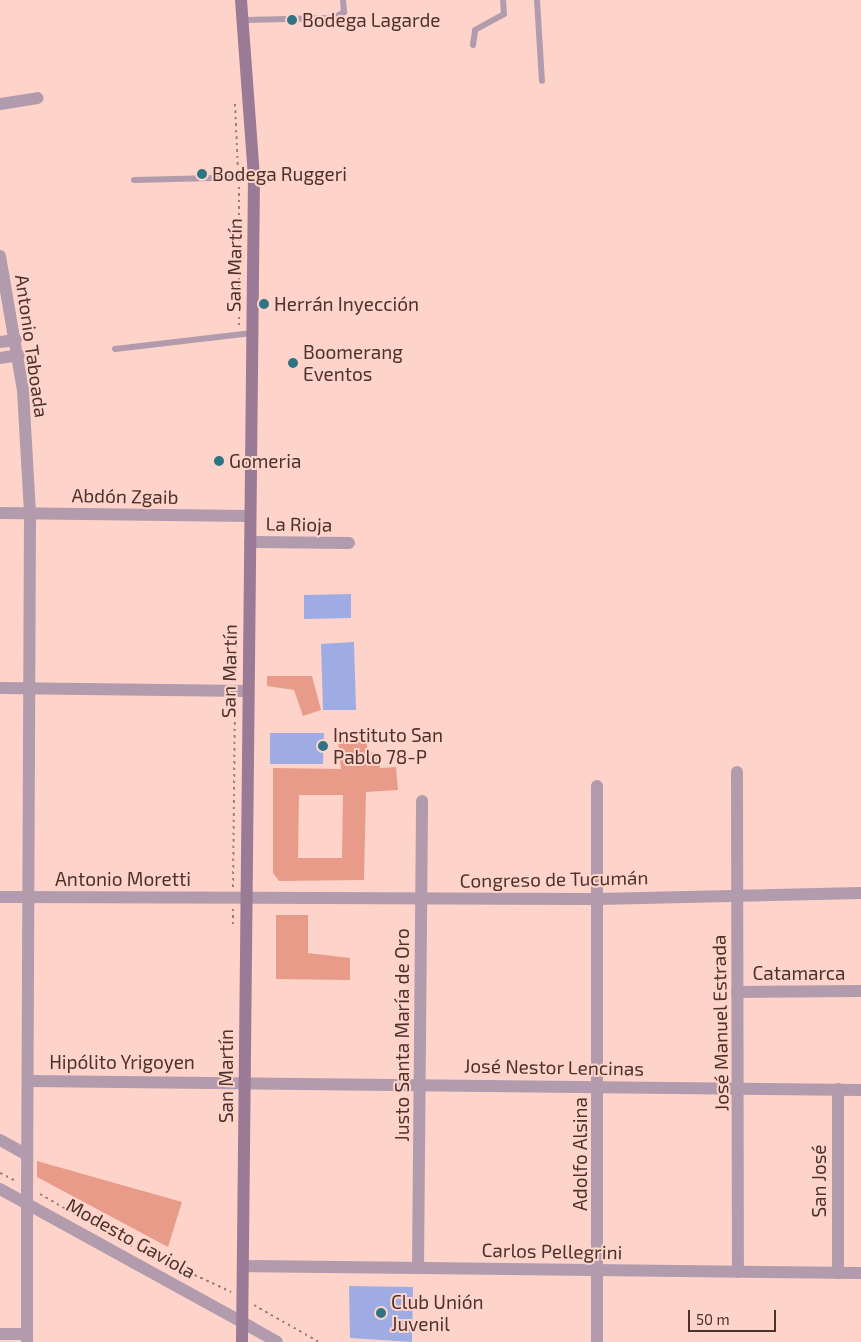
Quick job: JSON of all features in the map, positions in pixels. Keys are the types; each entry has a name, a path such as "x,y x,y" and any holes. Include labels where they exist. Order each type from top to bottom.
{"main road":[{"name":"San Martín","path":"241,0 244,20 254,177 245,334 250,542 241,691 246,898 242,1342"}],"street":[{"path":"0,104 38,98"},
{"name":"Antonio Taboada","path":"0,256 19,355 30,514 27,1338"},
{"path":"0,342 16,340"},
{"path":"0,358 19,355"},
{"name":"Abdón Zgaib","path":"0,513 250,516"},
{"name":"La Rioja","path":"250,542 349,543"},
{"path":"0,688 241,691"},
{"name":"José Manuel Estrada","path":"737,772 740,1088 738,1272"},
{"name":"Adolfo Alsina","path":"597,786 599,1088 597,1342"},
{"name":"Justo Santa María de Oro","path":"418,1268 422,1084 422,801"},
{"name":"Congreso de Tucumán","path":"246,898 598,898 861,892"},
{"name":"Antonio Moretti","path":"0,898 246,898"},
{"name":"Catamarca","path":"738,992 861,992"},
{"name":"Hipólito Yrigoyen","path":"28,1081 245,1082"},
{"name":"José Nestor Lencinas","path":"245,1082 861,1090"},
{"name":"San José","path":"838,1089 838,1273"},
{"path":"0,1140 27,1155"},
{"name":"Modesto Gaviola","path":"0,1189 27,1195 277,1342"},
{"name":"Carlos Pellegrini","path":"243,1266 861,1274"},
{"path":"0,1334 27,1338"}],"lane":[{"path":"244,20 334,18 344,12 343,0"},
{"path":"473,45 476,30 504,14 502,0"},
{"path":"536,0 542,81"},
{"path":"134,180 254,177"},
{"path":"115,349 245,334"}],"path":[{"path":"235,100 245,334"},
{"path":"233,934 241,691 236,641"},
{"path":"0,1173 27,1195 243,1298 319,1342"},
{"path":"229,1291 230,1286"}],"shaded area":[{"path":"351,594 351,618 304,619 304,595"},
{"path":"354,642 356,710 323,710 321,644"},
{"path":"270,733 324,733 323,764 270,764"},
{"name":"Club Unión Juvenil","path":"349,1286 413,1287 412,1342 350,1338"}],"building":[{"path":"267,676 312,676 321,710 303,716 294,690 267,686"},
{"path":"366,738 368,753 379,752 380,768 396,767 398,790 366,792 364,880 279,881 273,873 273,768 341,769 338,740","holes":["299,795 343,795 342,858 298,858"]},
{"path":"276,915 308,915 308,953 350,958 350,980 276,979"},
{"path":"37,1161 182,1202 168,1247 37,1177"}],"place":[{"name":"Bodega Lagarde","path":"292,20"},
{"name":"Bodega Ruggeri","path":"202,174"},
{"name":"Herrán Inyección","path":"264,304"},
{"name":"Boomerang Eventos","path":"293,363"},
{"name":"Gomeria","path":"219,461"},
{"name":"Instituto San Pablo 78-P","path":"323,746"},
{"name":"Club Unión Juvenil","path":"381,1313"}]}
